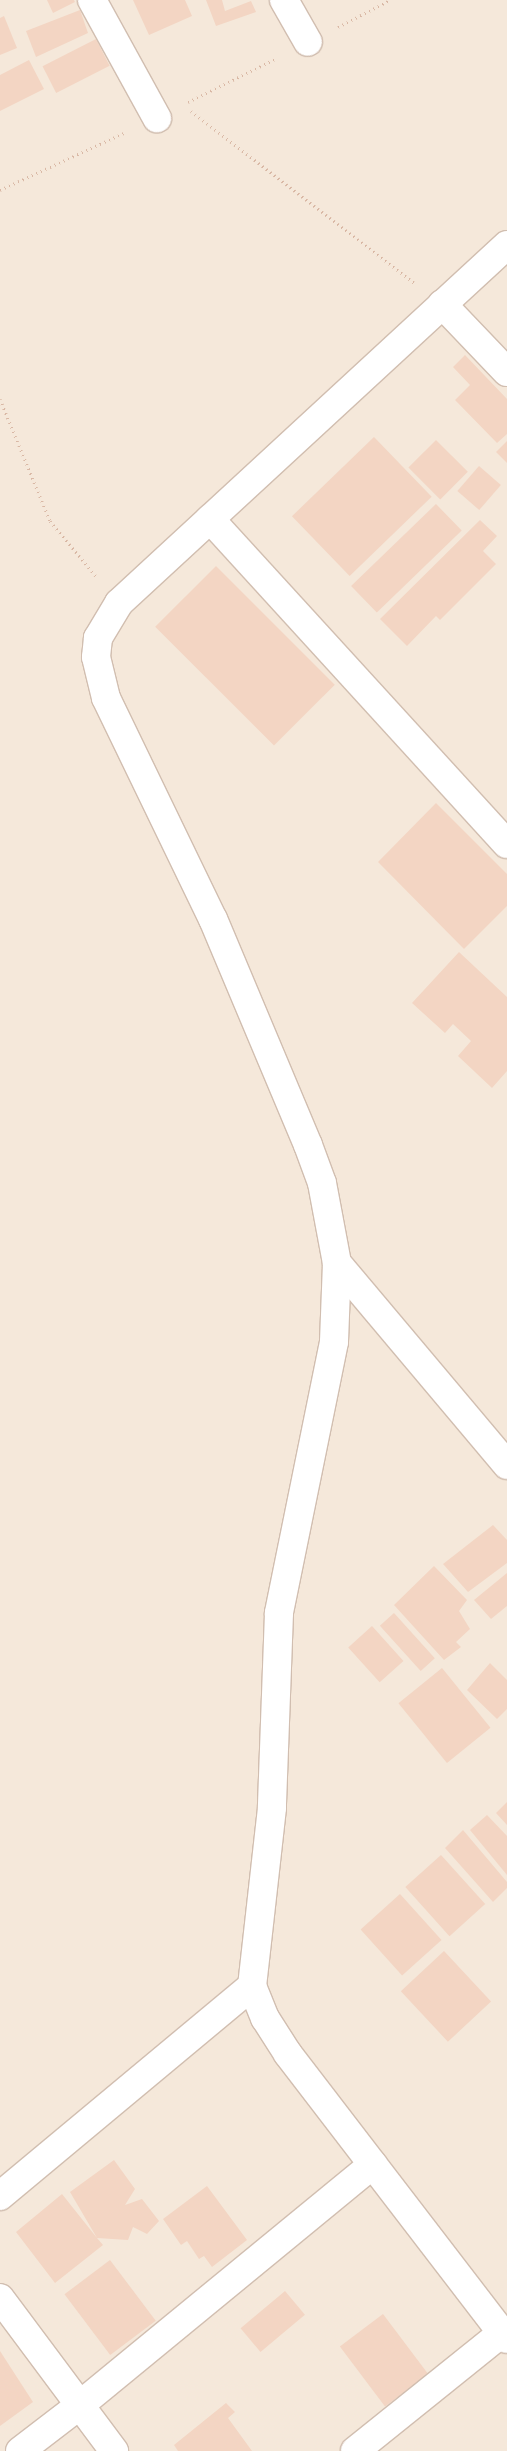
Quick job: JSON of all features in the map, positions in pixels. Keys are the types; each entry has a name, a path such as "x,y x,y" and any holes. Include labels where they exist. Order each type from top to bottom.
{"street":[{"path":"92,0 157,118"},
{"path":"284,0 308,42"},
{"path":"355,2451 505,2336 288,2054 265,2018 252,1986 272,1818 280,1613 334,1342 337,1263 322,1183 262,1032 213,919 102,684 96,657 98,638 119,603 507,245"},
{"path":"442,304 507,372"},
{"path":"210,519 507,844"},
{"path":"337,1263 507,1466"},
{"path":"0,2196 252,1986"},
{"path":"20,2451 80,2405 372,2164"},
{"path":"0,2298 114,2451"}],"path":[{"path":"390,0 183,105 442,304"},
{"path":"0,190 157,118"},
{"path":"0,398 50,521 119,603"}],"shaded area":[{"path":"0,0 507,0 507,2451 0,2451"}],"building":[{"path":"47,0 74,0 75,2 53,13"},
{"path":"133,0 185,0 192,16 149,35"},
{"path":"206,0 222,0 225,11 251,1 256,12 216,26"},
{"path":"80,10 88,33 36,57 26,31"},
{"path":"4,16 17,48 0,55 0,18"},
{"path":"96,39 110,66 56,93 43,66"},
{"path":"29,60 44,89 0,111 0,75"},
{"path":"465,355 507,399 507,434 497,443 455,400 470,385 453,367"},
{"path":"374,437 432,497 350,576 292,516"},
{"path":"436,440 468,472 440,499 408,468"},
{"path":"507,441 507,463 496,452"},
{"path":"479,466 501,485 479,510 457,491"},
{"path":"436,504 462,531 377,613 351,586"},
{"path":"480,520 497,536 483,551 496,564 440,620 436,616 407,646 380,619"},
{"path":"216,566 335,685 274,746 155,627"},
{"path":"436,803 507,874 507,906 464,949 378,862"},
{"path":"459,952 507,997 507,1071 492,1088 458,1056 471,1041 453,1024 445,1033 412,1003"},
{"path":"493,1525 507,1540 507,1563 468,1592 443,1564"},
{"path":"434,1566 467,1600 459,1611 470,1629 456,1642 461,1647 444,1660 394,1605"},
{"path":"507,1573 507,1606 491,1619 474,1600"},
{"path":"394,1613 435,1658 421,1671 380,1626"},
{"path":"372,1626 403,1661 380,1682 348,1647"},
{"path":"490,1663 507,1680 507,1709 497,1719 467,1690"},
{"path":"442,1668 490,1728 447,1763 398,1703"},
{"path":"507,1802 507,1825 496,1813"},
{"path":"487,1815 507,1836 507,1875 470,1830"},
{"path":"463,1830 507,1882 507,1888 493,1902 445,1848"},
{"path":"441,1855 485,1904 449,1936 405,1887"},
{"path":"400,1894 441,1940 402,1976 361,1929"},
{"path":"444,1951 491,2001 448,2042 401,1991"},
{"path":"114,2160 135,2189 125,2205 142,2199 159,2221 147,2234 133,2227 128,2240 97,2238 70,2192"},
{"path":"207,2186 247,2240 212,2267 204,2256 199,2259 187,2241 181,2245 163,2219"},
{"path":"62,2194 103,2245 55,2283 16,2232"},
{"path":"110,2260 156,2321 110,2355 64,2294"},
{"path":"285,2291 305,2315 260,2352 241,2328"},
{"path":"383,2314 428,2374 385,2406 340,2346"},
{"path":"0,2351 33,2402 0,2426"},
{"path":"226,2403 235,2412 228,2418 252,2451 178,2451 174,2445"}]}
